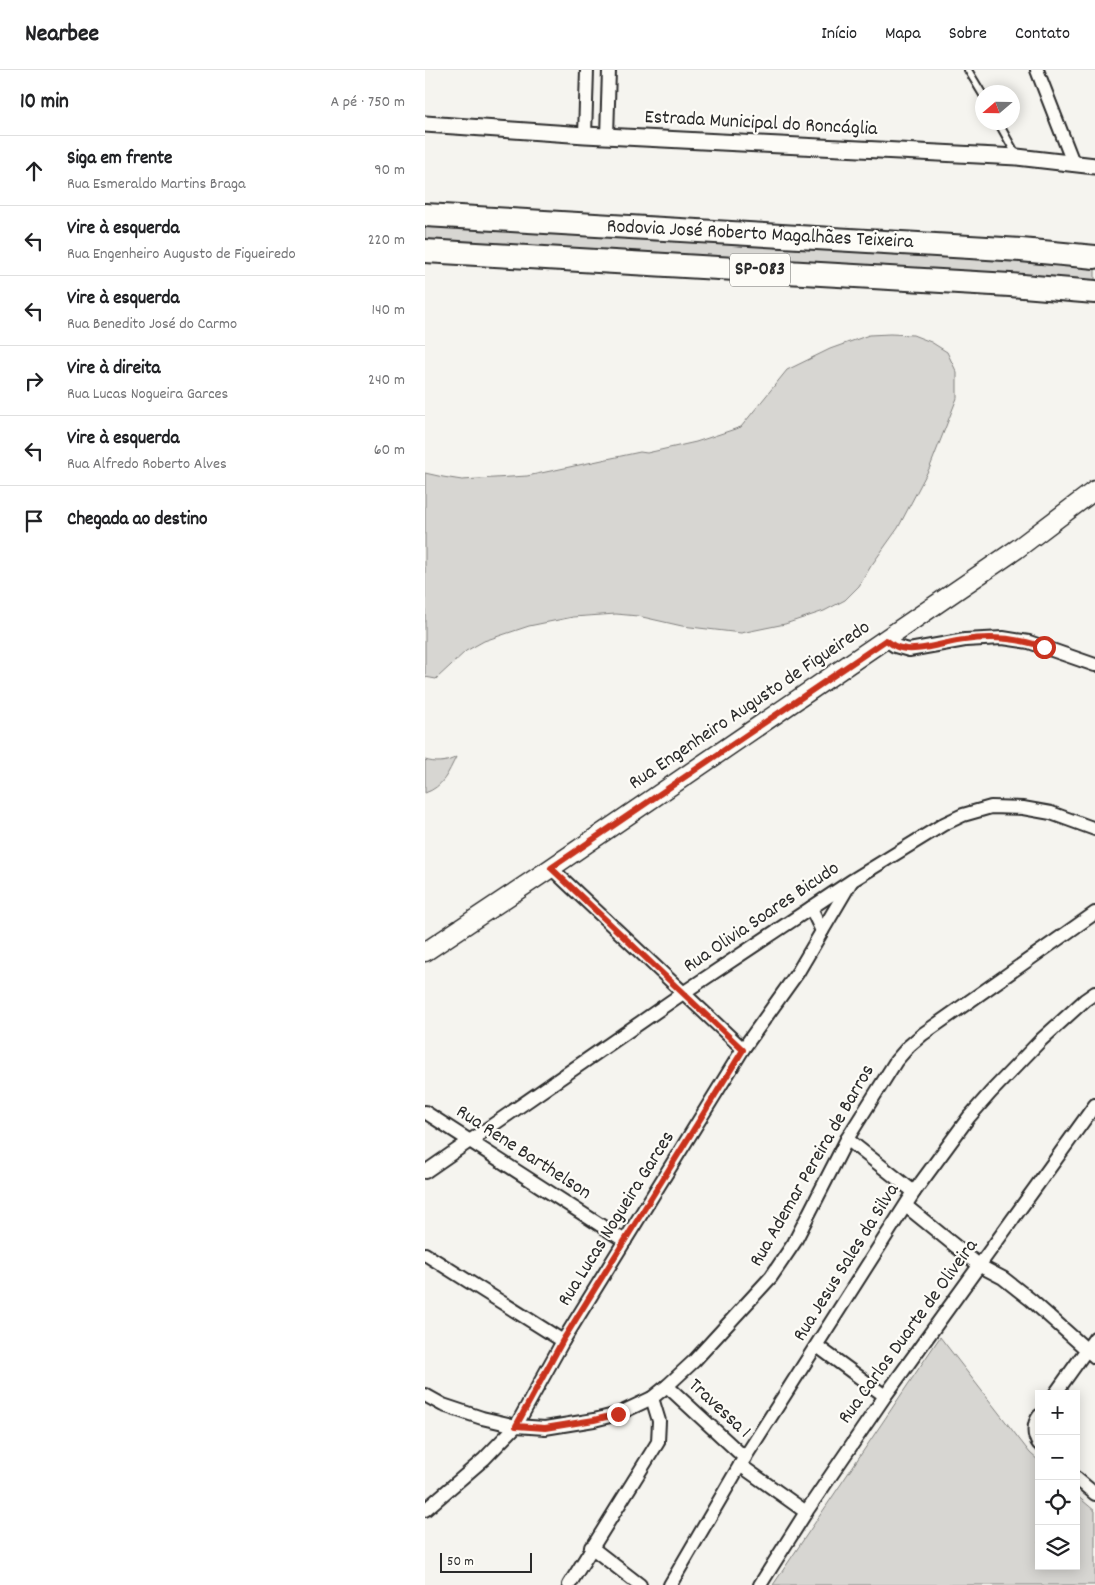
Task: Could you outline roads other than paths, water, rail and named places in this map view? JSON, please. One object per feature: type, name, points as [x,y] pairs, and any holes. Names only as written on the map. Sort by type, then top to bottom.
[{"type":"highway","name":"Rodovia José Roberto Magalhães Teixeira","points":[[425,215],[1095,256]]},
{"type":"highway","name":"Rodovia José Roberto Magalhães Teixeira","points":[[425,251],[1010,285],[1095,292]]},
{"type":"main road","name":"Rua Engenheiro Augusto de Figueiredo","points":[[425,952],[886,640],[1017,549],[1095,490]]},
{"type":"street","points":[[585,135],[587,70]]},
{"type":"street","points":[[607,136],[609,70]]},
{"type":"street","points":[[1037,70],[1074,165]]},
{"type":"street","name":"Estrada Municipal do Roncáglia","points":[[425,124],[585,135],[1017,157],[1095,166]]},
{"type":"street","points":[[886,640],[895,646],[909,650],[965,640],[1003,638],[1029,642],[1095,665]]},
{"type":"street","name":"Rua Olivia Soares Bicudo","points":[[425,1172],[683,993],[853,880],[944,824],[963,815],[991,807],[1023,808],[1051,813],[1095,829]]},
{"type":"street","points":[[551,868],[743,1050]]},
{"type":"street","name":"Rua Lucas Nogueira Garces","points":[[425,1510],[484,1459],[516,1426],[563,1340],[743,1050],[798,972],[853,880]]},
{"type":"street","points":[[811,908],[822,932]]},
{"type":"street","name":"Rua Ademar Pereira de Barros","points":[[425,1395],[443,1405],[482,1418],[516,1426],[545,1428],[618,1414],[652,1398],[712,1342],[771,1277],[794,1242],[847,1139],[896,1061],[909,1046],[923,1034],[1095,913]]},
{"type":"street","name":"Rua Jesus Sales da Silva","points":[[670,1585],[742,1462],[914,1192],[969,1117],[991,1092],[1041,1040],[1095,993]]},
{"type":"street","name":"Rua Carlos Duarte de Oliveira","points":[[761,1585],[806,1512],[885,1396],[1095,1105]]},
{"type":"street","name":"Rua Rene Barthelson","points":[[425,1112],[625,1241]]},
{"type":"street","points":[[847,1139],[914,1192]]},
{"type":"street","points":[[906,1206],[980,1266],[1003,1278],[1031,1300],[1091,1354]]},
{"type":"street","points":[[425,1254],[563,1340]]},
{"type":"street","points":[[1059,1390],[1091,1354],[1095,1338]]},
{"type":"street","points":[[817,1346],[885,1396]]},
{"type":"street","name":"Travessa 1","points":[[667,1386],[742,1462],[806,1512]]},
{"type":"street","points":[[569,1585],[658,1442],[659,1422],[652,1398]]},
{"type":"street","points":[[1035,1425],[1035,1440]]},
{"type":"street","points":[[1078,1480],[1095,1494]]},
{"type":"street","points":[[591,1547],[640,1585]]},
{"type":"lane","points":[[968,70],[977,85]]},
{"type":"lane","points":[[1002,130],[1017,157]]}]
